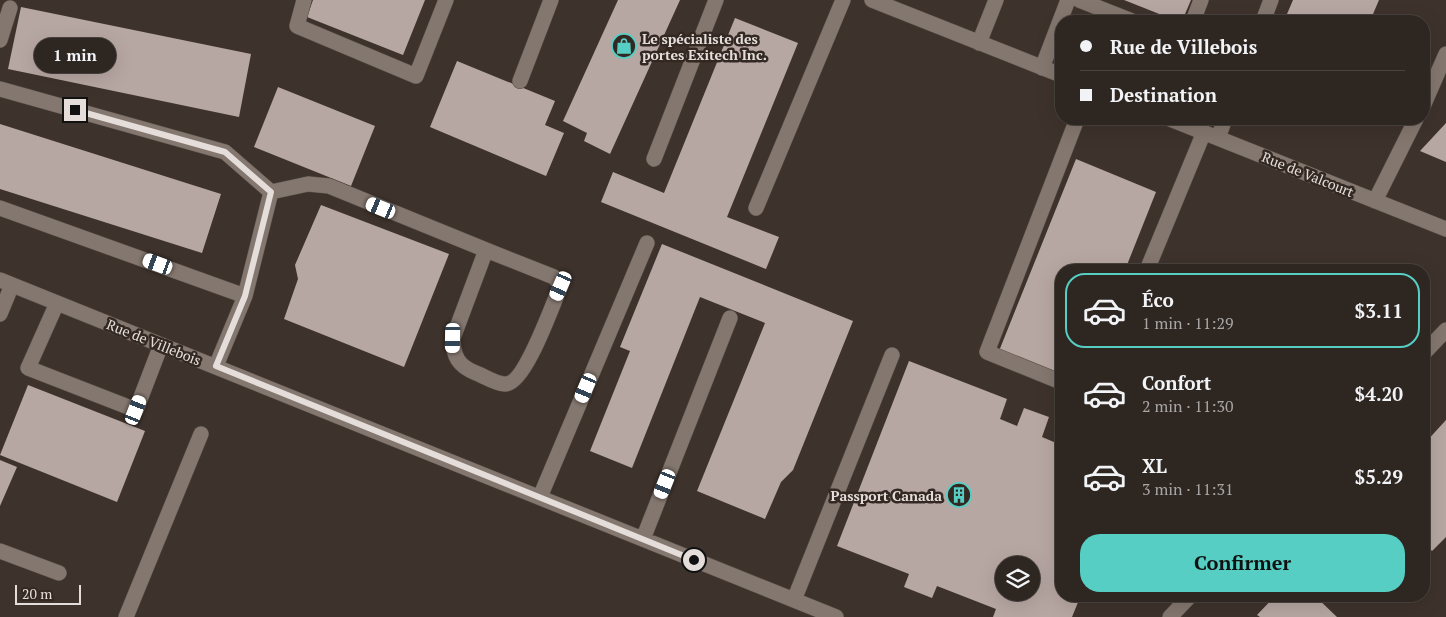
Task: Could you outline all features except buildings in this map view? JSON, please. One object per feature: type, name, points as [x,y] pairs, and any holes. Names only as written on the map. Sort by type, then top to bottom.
[{"type":"street","points":[[304,0],[297,26],[416,76],[446,0]]},
{"type":"street","points":[[520,81],[551,0]]},
{"type":"street","points":[[654,159],[716,0]]},
{"type":"street","points":[[756,208],[843,0]]},
{"type":"street","points":[[979,43],[996,0]]},
{"type":"street","points":[[1062,15],[1068,0]]},
{"type":"street","points":[[1080,0],[1117,15]]},
{"type":"street","points":[[1195,15],[1201,0]]},
{"type":"street","points":[[1265,15],[1271,0]]},
{"type":"street","points":[[876,1],[1055,73]]},
{"type":"street","points":[[0,40],[10,8]]},
{"type":"street","points":[[1042,68],[1055,34]]},
{"type":"street","points":[[1430,98],[1439,88],[1446,54]]},
{"type":"street","points":[[0,89],[225,152],[271,192]]},
{"type":"street","points":[[1055,380],[987,352],[1075,125]]},
{"type":"street","name":"Rue de Valcourt","points":[[1185,125],[1446,229]]},
{"type":"street","points":[[1150,264],[1211,135],[1220,125]]},
{"type":"street","points":[[1375,200],[1413,125]]},
{"type":"street","points":[[271,192],[308,184],[329,186],[554,277],[561,286],[525,368],[512,382],[504,384],[469,370],[456,360],[453,348],[453,338],[486,250]]},
{"type":"street","points":[[216,366],[245,296],[271,192]]},
{"type":"street","points":[[0,208],[245,296]]},
{"type":"street","points":[[540,497],[647,242]]},
{"type":"street","points":[[0,314],[6,283]]},
{"type":"street","name":"Rue de Villebois","points":[[6,283],[836,617]]},
{"type":"street","points":[[57,303],[28,368],[136,410],[161,345]]},
{"type":"street","points":[[643,539],[730,318]]},
{"type":"street","points":[[1430,347],[1446,330]]},
{"type":"street","points":[[794,600],[892,355]]},
{"type":"street","points":[[126,617],[201,434]]},
{"type":"street","points":[[0,551],[59,573]]},
{"type":"street","points":[[1170,617],[1184,602]]},
{"type":"place","name":"Le spécialiste des portes Exitech Inc.","points":[[624,46]]},
{"type":"place","name":"Passport Canada","points":[[959,495]]},
{"type":"route","points":[[75,110],[225,152],[271,192],[245,296],[216,366],[694,560]]}]
